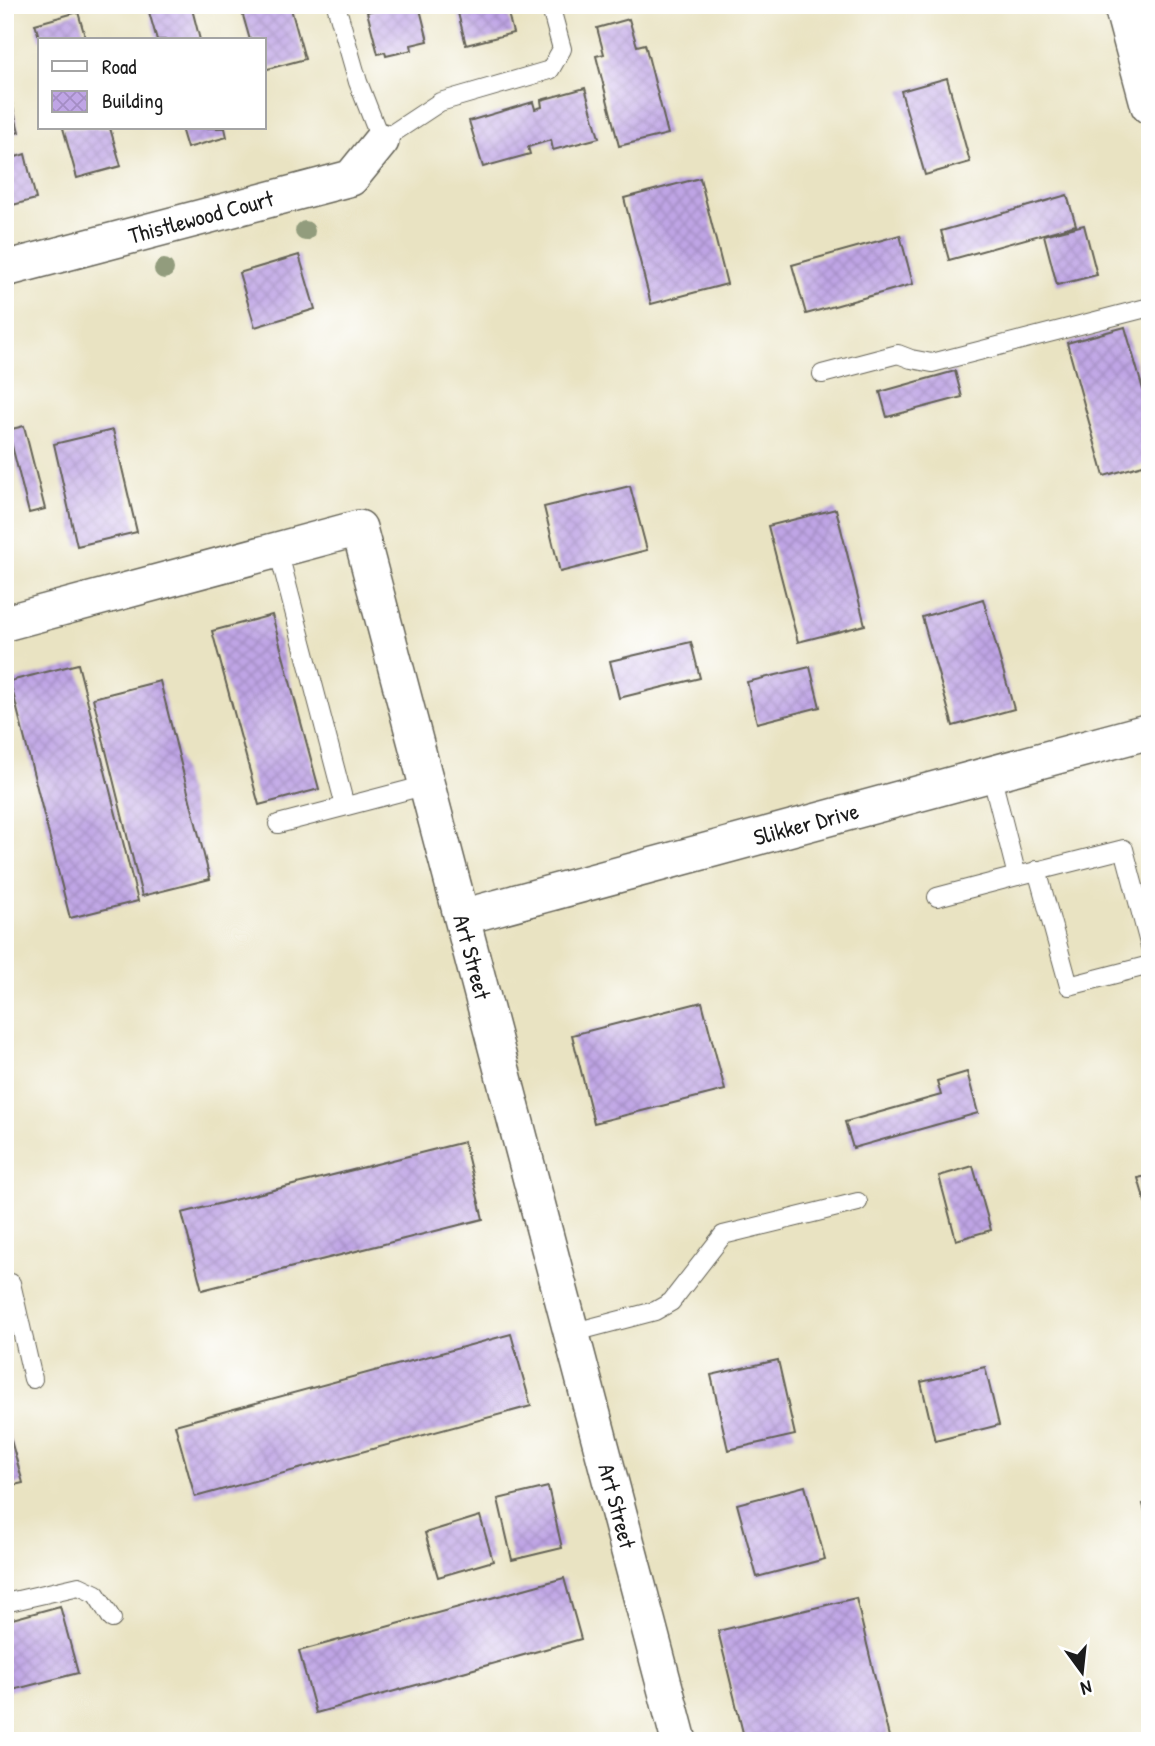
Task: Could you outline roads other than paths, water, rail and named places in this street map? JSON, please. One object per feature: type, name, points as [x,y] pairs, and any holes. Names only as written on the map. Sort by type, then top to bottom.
[{"type":"main road","points":[[1123,5],[1150,105]]},
{"type":"street","name":"Thistlewood Court","points":[[5,269],[351,178],[381,141]]},
{"type":"street","name":"Art Street","points":[[5,623],[359,528],[679,1741]]},
{"type":"street","name":"Slikker Drive","points":[[461,917],[1150,731]]},
{"type":"lane","points":[[337,5],[358,82],[381,141],[440,102],[550,70],[562,48],[550,5]]},
{"type":"lane","points":[[822,374],[898,354],[932,363],[1150,307]]},
{"type":"lane","points":[[278,550],[345,806]]},
{"type":"lane","points":[[991,774],[1017,876]]},
{"type":"lane","points":[[278,824],[427,785]]},
{"type":"lane","points":[[937,897],[1124,849],[1150,947]]},
{"type":"lane","points":[[1037,870],[1069,986],[1150,965]]},
{"type":"lane","points":[[571,1333],[655,1311],[671,1302],[723,1236],[858,1202]]},
{"type":"lane","points":[[5,1285],[11,1283],[33,1379]]},
{"type":"lane","points":[[5,1604],[79,1586],[96,1594],[112,1619]]}]
